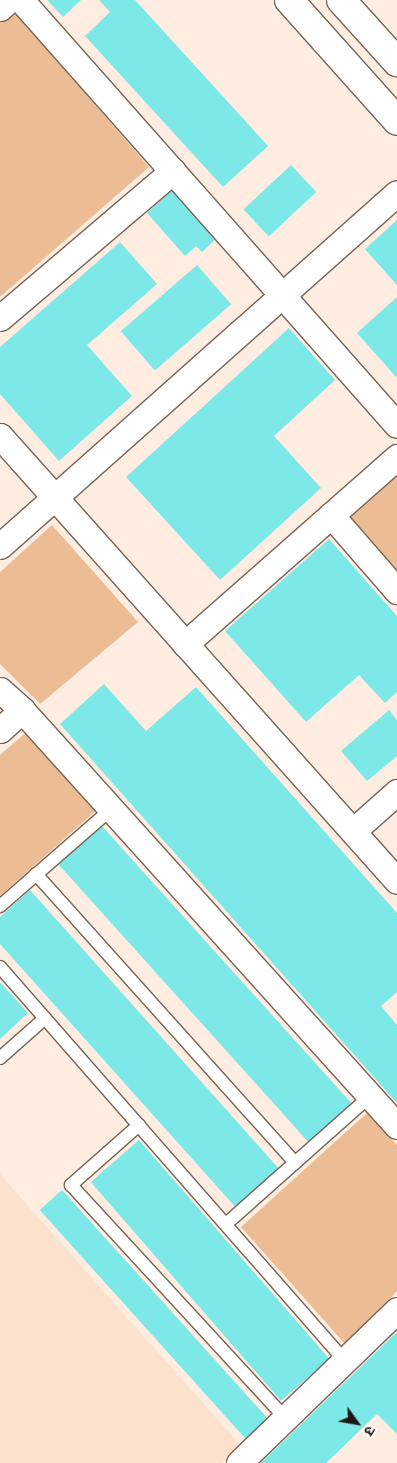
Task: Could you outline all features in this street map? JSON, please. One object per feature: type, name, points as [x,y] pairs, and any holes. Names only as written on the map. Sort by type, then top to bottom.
[{"type":"street","points":[[0,8],[9,0]]},
{"type":"street","points":[[21,0],[397,425]]},
{"type":"street","points":[[289,0],[397,121]]},
{"type":"street","points":[[341,0],[397,62]]},
{"type":"street","points":[[0,318],[173,171]]},
{"type":"street","points":[[0,546],[397,193]]},
{"type":"street","points":[[0,436],[397,881]]},
{"type":"street","points":[[185,644],[397,457]]},
{"type":"street","points":[[331,515],[397,591]]},
{"type":"street","points":[[0,690],[22,710],[397,1126]]},
{"type":"street","points":[[0,730],[22,710]]},
{"type":"street","points":[[353,831],[397,792]]},
{"type":"street","points":[[239,1463],[397,1310]]},
{"type":"lane","points":[[0,906],[111,809]]},
{"type":"lane","points":[[36,874],[295,1163]]},
{"type":"lane","points":[[0,967],[345,1361]]},
{"type":"lane","points":[[0,1058],[45,1018]]},
{"type":"lane","points":[[226,1224],[370,1096]]},
{"type":"lane","points":[[139,1126],[71,1185],[285,1418]]},
{"type":"shaded area","points":[[12,9],[149,167],[0,297],[0,20]]},
{"type":"shaded area","points":[[397,476],[397,570],[350,518]]},
{"type":"shaded area","points":[[52,525],[138,622],[40,704],[0,664],[0,572]]},
{"type":"shaded area","points":[[30,729],[99,808],[0,896],[0,755]]},
{"type":"shaded area","points":[[367,1113],[397,1145],[397,1291],[345,1344],[241,1227]]},
{"type":"shaded area","points":[[0,1174],[240,1445],[222,1463],[0,1463]]},
{"type":"building","points":[[47,0],[81,0],[63,17]]},
{"type":"building","points":[[99,0],[135,0],[268,146],[223,187],[85,36],[110,12]]},
{"type":"building","points":[[291,165],[316,192],[269,236],[243,209]]},
{"type":"building","points":[[174,189],[217,238],[202,252],[196,246],[185,256],[147,213]]},
{"type":"building","points":[[397,220],[397,285],[365,249]]},
{"type":"building","points":[[120,242],[157,284],[87,345],[132,396],[59,461],[0,394],[0,347]]},
{"type":"building","points":[[197,265],[231,304],[155,371],[121,331]]},
{"type":"building","points":[[397,297],[397,378],[357,333]]},
{"type":"building","points":[[289,328],[335,380],[274,436],[321,488],[220,580],[126,477]]},
{"type":"building","points":[[329,539],[397,616],[397,692],[385,703],[359,675],[306,722],[225,631]]},
{"type":"building","points":[[104,684],[146,731],[196,687],[397,913],[397,992],[381,1006],[397,1025],[397,1103],[60,724]]},
{"type":"building","points":[[389,710],[397,720],[397,756],[367,781],[341,751]]},
{"type":"building","points":[[101,825],[353,1105],[310,1144],[58,864]]},
{"type":"building","points":[[30,890],[281,1171],[238,1210],[0,944],[0,917]]},
{"type":"building","points":[[0,982],[28,1013],[0,1039]]},
{"type":"building","points":[[139,1140],[329,1359],[281,1401],[91,1182]]},
{"type":"building","points":[[62,1190],[270,1421],[248,1441],[40,1210]]},
{"type":"building","points":[[397,1332],[397,1434],[377,1414],[326,1463],[261,1463]]}]
